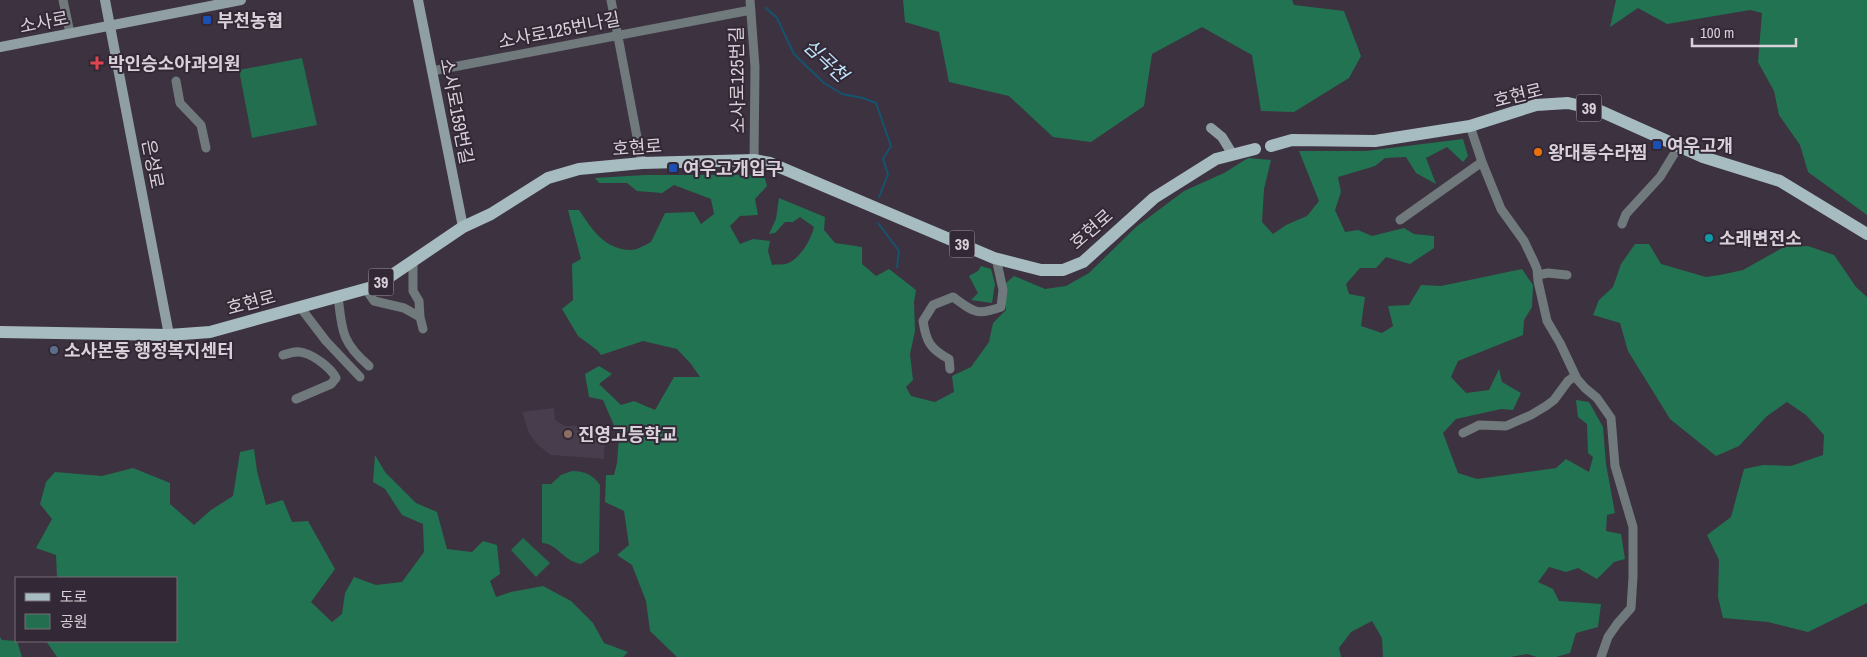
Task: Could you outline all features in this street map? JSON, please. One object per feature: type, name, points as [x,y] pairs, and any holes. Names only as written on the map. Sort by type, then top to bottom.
[{"type":"main road","name":"호현로","points":[[1270,146],[1292,140],[1375,141],[1470,126],[1536,104],[1568,103],[1598,110],[1703,157],[1780,180],[1867,234]]},
{"type":"main road","name":"호현로","points":[[0,332],[169,334],[210,332],[376,286],[463,228],[491,214],[548,178],[579,169],[642,163],[754,160],[770,163],[996,258],[1041,270],[1062,270],[1083,262],[1154,198],[1216,159],[1255,150]]},
{"type":"street","points":[[63,0],[70,33]]},
{"type":"street","name":"은성로","points":[[105,0],[169,334]]},
{"type":"street","name":"소사로","points":[[0,47],[240,0]]},
{"type":"street","name":"소사로159번길","points":[[418,0],[463,228]]},
{"type":"street","points":[[611,0],[642,163]]},
{"type":"street","name":"소사로125번길","points":[[750,0],[754,67],[754,160]]},
{"type":"street","name":"소사로125번나길","points":[[432,71],[752,10]]},
{"type":"street","points":[[176,81],[180,103],[201,125],[206,148]]},
{"type":"street","points":[[1470,126],[1501,209],[1524,241],[1534,262],[1546,317],[1575,376],[1597,398],[1611,418],[1615,466],[1633,533],[1632,605],[1608,637],[1600,657]]},
{"type":"street","points":[[1210,128],[1222,137],[1234,155]]},
{"type":"street","points":[[1622,224],[1626,214],[1660,177],[1679,146]]},
{"type":"street","points":[[1400,220],[1482,162]]},
{"type":"street","points":[[950,369],[949,359],[941,355],[926,339],[923,321],[933,305],[954,297],[978,312],[984,313],[1001,306],[1003,290],[996,258]]},
{"type":"street","points":[[412,261],[413,291],[420,305],[423,329]]},
{"type":"street","points":[[1538,275],[1548,273],[1566,275]]},
{"type":"street","points":[[365,288],[374,301],[404,308],[420,317]]},
{"type":"street","points":[[338,296],[344,338],[356,355],[369,366]]},
{"type":"street","points":[[300,306],[326,341],[360,377]]},
{"type":"street","points":[[283,355],[304,352],[326,366],[336,378],[331,384],[296,399]]},
{"type":"street","points":[[1463,433],[1479,425],[1506,426],[1531,414],[1554,400],[1575,376]]},
{"type":"shaded area","name":"진영고등학교","points":[[554,408],[555,420],[565,426],[600,425],[608,435],[604,459],[551,455],[538,445],[529,433],[522,412]]},
{"type":"green space","points":[[903,0],[1292,0],[1294,5],[1344,11],[1361,56],[1349,78],[1294,112],[1261,111],[1252,55],[1202,27],[1152,54],[1144,106],[1091,142],[1053,137],[1009,96],[949,82],[939,32],[905,22]]},
{"type":"green space","points":[[1616,0],[1867,0],[1867,215],[1808,172],[1800,145],[1779,115],[1774,91],[1758,62],[1762,13],[1750,10],[1667,24],[1638,8],[1610,27]]},
{"type":"green space","points":[[302,58],[317,125],[252,138],[239,70]]},
{"type":"green space","points":[[1463,139],[1468,156],[1463,162],[1447,147],[1426,158],[1436,184],[1416,173],[1406,157],[1385,158],[1375,166],[1338,177],[1341,192],[1335,210],[1345,232],[1358,230],[1372,236],[1404,228],[1414,234],[1434,236],[1434,248],[1410,264],[1386,257],[1376,268],[1360,268],[1346,284],[1349,294],[1365,297],[1361,326],[1382,333],[1393,326],[1388,306],[1409,305],[1421,285],[1441,286],[1522,269],[1533,285],[1532,307],[1524,320],[1523,335],[1458,361],[1451,377],[1466,393],[1489,390],[1499,369],[1502,382],[1521,393],[1513,410],[1501,409],[1456,419],[1443,433],[1458,473],[1477,479],[1556,468],[1566,459],[1589,472],[1593,457],[1588,453],[1587,424],[1578,417],[1576,400],[1589,402],[1603,427],[1606,464],[1615,513],[1607,515],[1606,531],[1621,534],[1625,559],[1614,562],[1597,579],[1578,568],[1566,572],[1549,567],[1538,582],[1553,589],[1559,601],[1601,604],[1598,627],[1576,633],[1570,653],[1556,657],[1537,657],[1527,654],[1510,657],[1383,657],[1382,638],[1372,621],[1351,632],[1339,648],[1341,657],[677,657],[650,631],[646,601],[632,565],[617,555],[629,545],[624,511],[605,502],[606,475],[614,475],[619,437],[603,400],[589,397],[585,374],[599,366],[612,374],[599,384],[621,405],[634,401],[655,410],[674,377],[700,377],[677,349],[643,341],[601,355],[578,336],[562,309],[573,300],[572,264],[581,259],[568,210],[579,210],[605,241],[612,246],[629,250],[637,249],[651,242],[665,213],[694,212],[701,224],[714,214],[711,199],[674,185],[662,193],[637,191],[627,183],[599,183],[595,178],[645,175],[764,175],[767,186],[755,199],[758,215],[740,216],[730,226],[740,244],[753,239],[770,241],[768,251],[772,265],[790,262],[800,254],[807,244],[814,227],[800,217],[793,222],[785,222],[775,233],[769,234],[776,219],[779,198],[825,217],[824,230],[835,243],[862,247],[862,264],[876,276],[889,269],[916,290],[914,302],[915,331],[910,354],[913,380],[906,387],[911,396],[935,402],[954,392],[952,376],[971,367],[989,342],[993,323],[1006,310],[1006,283],[1014,276],[1045,289],[1066,286],[1089,273],[1136,227],[1184,191],[1224,173],[1248,158],[1271,160],[1264,189],[1262,222],[1273,234],[1286,225],[1307,216],[1319,201],[1299,151],[1366,151]]},
{"type":"green space","points":[[1635,244],[1649,244],[1661,264],[1706,277],[1743,270],[1784,247],[1808,246],[1834,255],[1856,287],[1867,297],[1867,603],[1808,632],[1768,622],[1723,618],[1718,597],[1719,560],[1707,535],[1731,517],[1744,469],[1763,465],[1791,466],[1823,455],[1824,435],[1806,415],[1787,402],[1767,416],[1739,446],[1716,456],[1670,419],[1628,351],[1620,323],[1593,315],[1599,300],[1613,287],[1621,264]]},
{"type":"green space","points":[[981,266],[991,269],[995,284],[992,303],[971,300],[978,293],[969,276],[978,271]]},
{"type":"green space","points":[[254,449],[257,471],[266,505],[283,500],[292,522],[308,521],[335,569],[311,602],[332,622],[342,614],[345,593],[354,577],[376,585],[402,582],[424,552],[423,524],[402,515],[385,489],[373,482],[375,455],[385,472],[416,503],[437,512],[447,549],[472,552],[483,541],[497,545],[500,574],[490,581],[496,597],[543,586],[571,601],[593,623],[604,643],[628,652],[623,657],[57,657],[47,642],[178,642],[178,577],[57,577],[56,555],[36,548],[52,519],[40,504],[46,482],[55,472],[102,476],[133,468],[170,483],[170,504],[194,525],[211,510],[233,496],[240,452]]},
{"type":"green space","points":[[572,471],[588,474],[600,485],[599,552],[581,564],[570,560],[552,546],[542,543],[542,484],[551,484],[561,475]]},
{"type":"green space","points":[[523,538],[550,563],[536,577],[511,550]]},
{"type":"green space","points":[[0,637],[2,640],[17,642],[22,657],[0,657]]},
{"type":"waterway","name":"심곡천","points":[[766,8],[777,18],[794,54],[824,83],[842,94],[863,98],[876,103],[891,146],[883,159],[888,174],[879,197]]},
{"type":"waterway","name":"심곡천","points":[[878,223],[899,251],[897,267]]},
{"type":"place","name":"부천농협","points":[[207,20]]},
{"type":"place","name":"박인승소아과의원","points":[[97,63]]},
{"type":"place","name":"여우고개","points":[[1657,145]]},
{"type":"place","name":"왕대통수라찜","points":[[1538,152]]},
{"type":"place","name":"여우고개입구","points":[[673,168]]},
{"type":"place","name":"소래변전소","points":[[1709,238]]},
{"type":"place","name":"소사본동 행정복지센터","points":[[54,350]]},
{"type":"place","name":"진영고등학교","points":[[568,434]]}]
